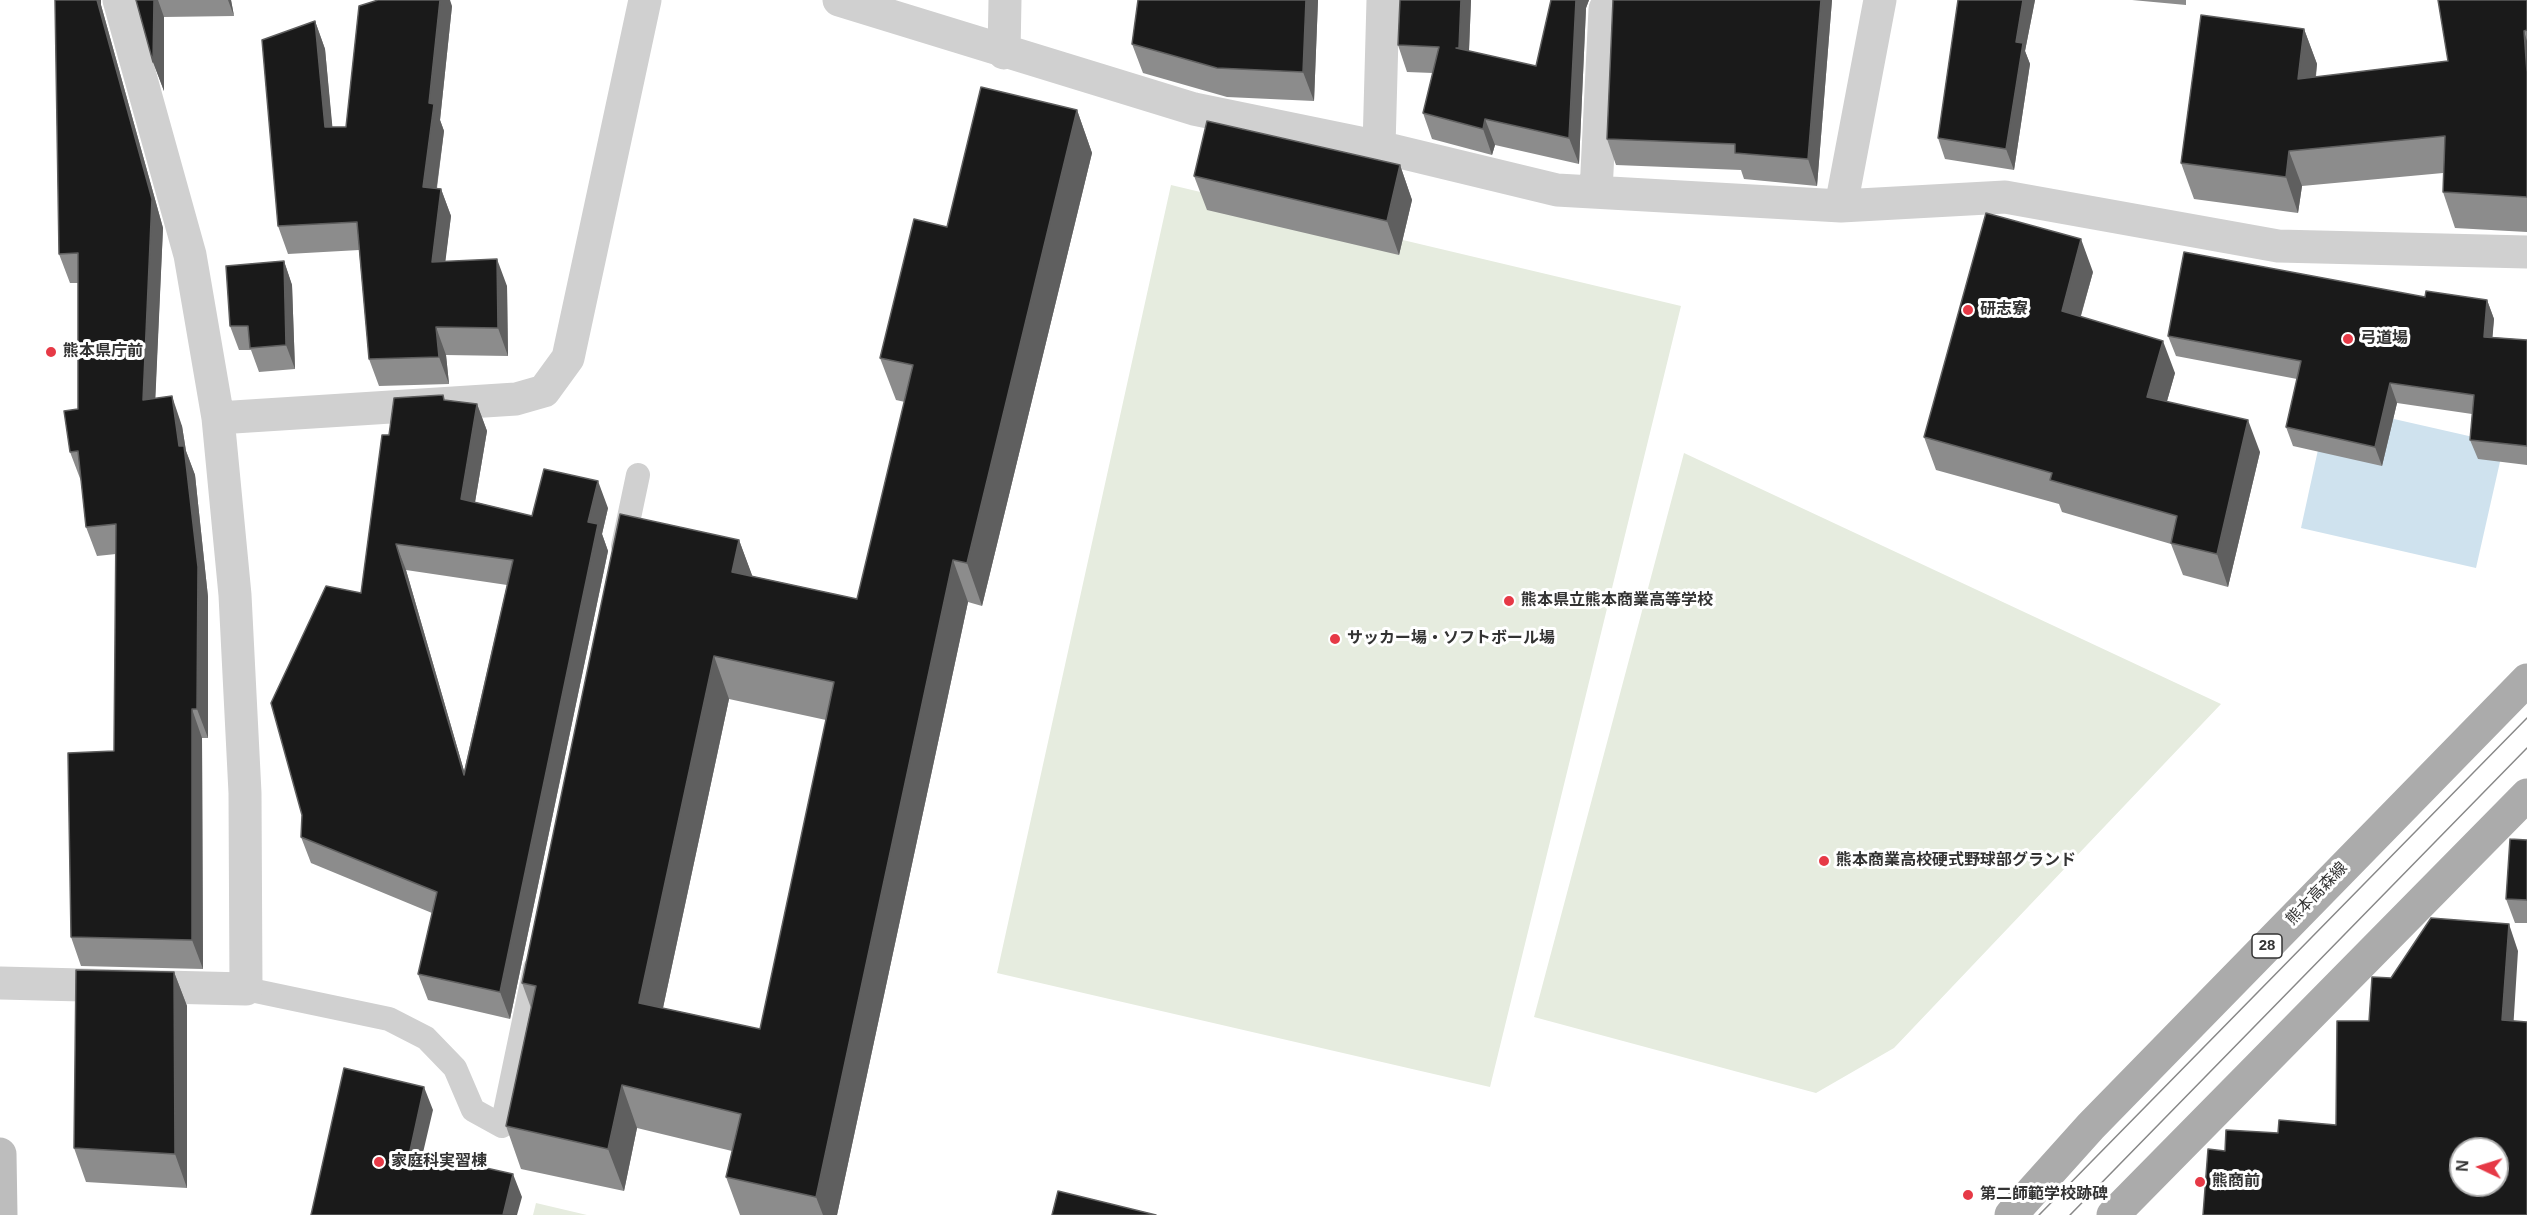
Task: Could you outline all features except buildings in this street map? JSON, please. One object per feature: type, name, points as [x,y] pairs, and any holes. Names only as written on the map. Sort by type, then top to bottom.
[{"type":"main road","name":"熊本高森線","points":[[2011,1215],[2091,1126],[2527,680]]},
{"type":"main road","points":[[2113,1215],[2527,795]]},
{"type":"street","points":[[0,983],[246,989],[245,793],[235,595],[218,418],[190,255],[119,0]]},
{"type":"street","points":[[218,418],[516,399],[544,391],[568,358],[645,0]]},
{"type":"street","points":[[839,0],[1004,53],[1194,109],[1379,147],[1557,190],[1841,206],[2005,197],[2278,246],[2527,252]]},
{"type":"street","points":[[1004,53],[1005,0]]},
{"type":"street","points":[[1379,147],[1383,0]]},
{"type":"street","points":[[1841,206],[1880,0]]},
{"type":"street","points":[[1596,192],[1605,9]]},
{"type":"street","points":[[0,1154],[1,1215]]},
{"type":"lane","points":[[618,568],[638,475]]},
{"type":"lane","points":[[246,989],[389,1019],[426,1038],[455,1068],[473,1110],[502,1126],[541,940]]},
{"type":"shaded area","name":"サッカー場・ソフトボール場","points":[[1171,185],[1681,306],[1490,1087],[997,973]]},
{"type":"shaded area","name":"熊本商業高校硬式野球部グランド","points":[[1684,453],[2221,704],[1894,1048],[1816,1093],[1534,1017]]},
{"type":"shaded area","points":[[536,1203],[587,1215],[533,1215]]},
{"type":"water","points":[[2328,404],[2504,444],[2476,568],[2301,528]]},
{"type":"tram line","points":[[2039,1215],[2527,718]]},
{"type":"tram line","points":[[2070,1215],[2527,748]]},
{"type":"place","name":"研志寮","points":[[1968,310]]},
{"type":"place","name":"弓道場","points":[[2348,339]]},
{"type":"place","name":"熊本県庁前","points":[[51,352]]},
{"type":"place","name":"熊本県立熊本商業高等学校","points":[[1509,601]]},
{"type":"place","name":"サッカー場・ソフトボール場","points":[[1335,639]]},
{"type":"place","name":"熊本商業高校硬式野球部グランド","points":[[1824,861]]},
{"type":"place","name":"家庭科実習棟","points":[[379,1162]]},
{"type":"place","name":"熊商前","points":[[2200,1182]]},
{"type":"place","name":"第二師範学校跡碑","points":[[1968,1195]]}]
